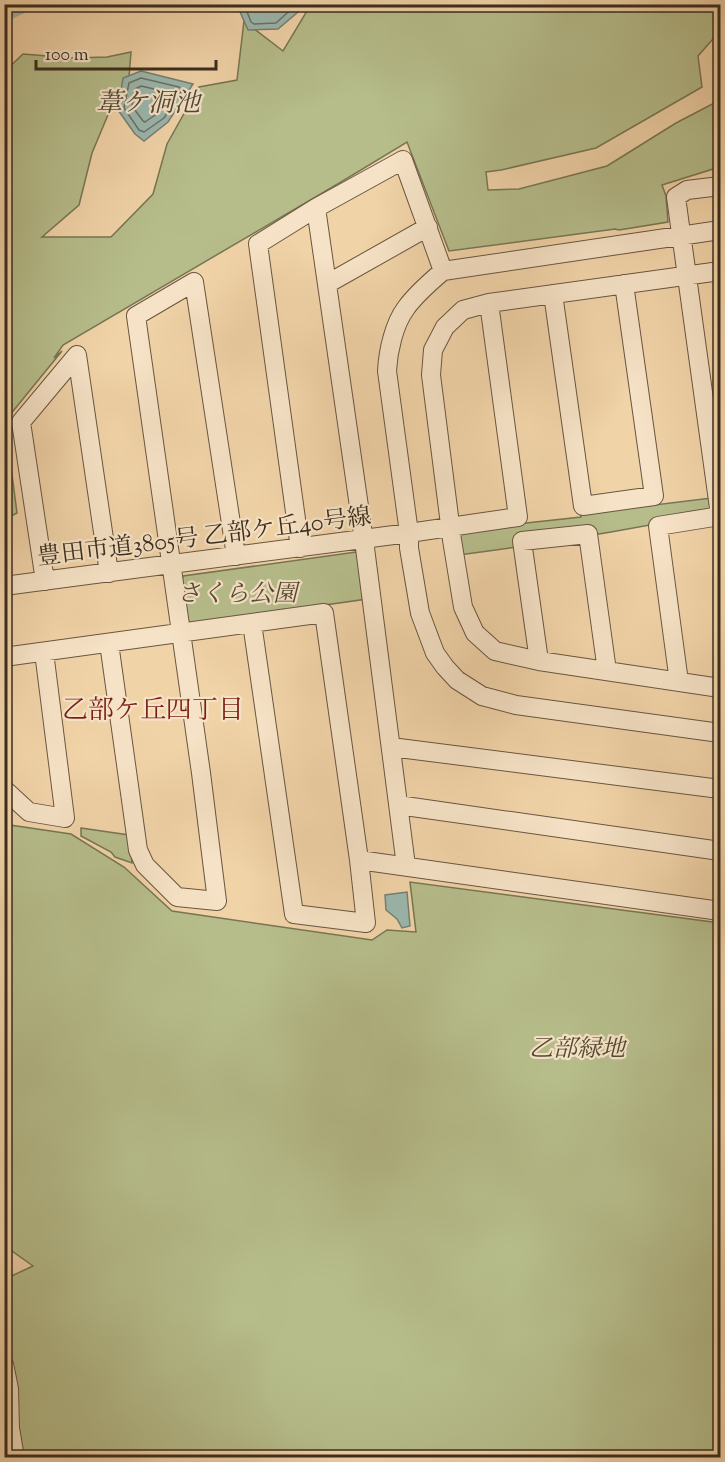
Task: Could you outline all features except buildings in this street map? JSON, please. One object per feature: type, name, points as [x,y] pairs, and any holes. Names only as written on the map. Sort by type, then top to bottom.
[{"type":"street","points":[[300,548],[258,244],[316,208],[403,160],[443,271]]},
{"type":"street","points":[[679,682],[658,526],[720,516],[676,197],[687,190],[720,186]]},
{"type":"street","points":[[316,208],[364,539],[406,866]]},
{"type":"street","points":[[327,284],[428,227]]},
{"type":"street","points":[[720,231],[443,271],[404,309],[392,338],[387,371],[420,613],[435,652],[445,667],[457,680],[482,696],[516,705],[720,733]]},
{"type":"street","points":[[720,271],[489,303],[463,310],[445,327],[434,350],[431,375],[463,607],[475,633],[495,651],[539,661],[720,688]]},
{"type":"street","points":[[109,643],[138,850],[145,866],[177,897],[217,901],[136,316],[194,282],[236,556]]},
{"type":"street","points":[[553,294],[583,506],[654,496],[624,284]]},
{"type":"street","name":"豊田市道3805号 乙部ケ丘40号線","points":[[4,586],[364,539],[409,541],[451,527],[518,517],[489,303]]},
{"type":"street","points":[[45,581],[21,422],[77,355],[109,573]]},
{"type":"street","points":[[539,661],[522,541],[588,534],[607,671]]},
{"type":"street","points":[[4,657],[324,613],[366,923],[294,914],[252,623]]},
{"type":"street","points":[[4,789],[29,812],[65,818],[44,652]]},
{"type":"street","points":[[391,747],[720,789]]},
{"type":"street","points":[[398,805],[720,850]]},
{"type":"street","points":[[359,860],[720,911]]},
{"type":"street","points":[[4,1364],[9,1389],[10,1428],[15,1458]]},
{"type":"green space","points":[[307,5],[720,5],[720,31],[698,56],[702,87],[596,148],[486,172],[488,190],[519,189],[607,166],[676,123],[720,100],[720,162],[713,169],[662,185],[666,196],[668,222],[449,251],[407,142],[63,345],[54,358],[62,351],[5,421],[17,513],[5,519],[4,72],[23,54],[73,58],[107,57],[131,52],[129,77],[115,98],[92,153],[79,205],[42,237],[111,237],[153,194],[167,144],[199,87],[237,80],[244,21],[283,51],[307,11]]},
{"type":"green space","points":[[711,498],[712,513],[586,536],[458,555],[458,533],[581,517],[581,514]]},
{"type":"green space","name":"さくら公園","points":[[356,552],[360,554],[367,599],[191,624],[187,622],[183,576]]},
{"type":"green space","name":"乙部緑地","points":[[4,820],[10,825],[71,834],[124,867],[172,911],[372,940],[387,930],[416,932],[410,882],[720,923],[720,1457],[5,1457],[5,1279],[33,1266],[5,1246]]},
{"type":"green space","points":[[81,828],[129,835],[132,863],[115,857],[111,852],[81,836]]},
{"type":"water","points":[[237,5],[304,5],[278,29],[248,30]]},
{"type":"water","name":"葦ケ洞池","points":[[141,71],[193,84],[168,122],[144,141],[135,134],[118,110],[123,78]]},
{"type":"water","points":[[407,892],[410,926],[402,928],[397,919],[386,910],[385,895]]},
{"type":"waterway","points":[[4,11],[19,4]]},
{"type":"district","name":"乙部ケ丘四丁目","points":[[153,709]]}]
